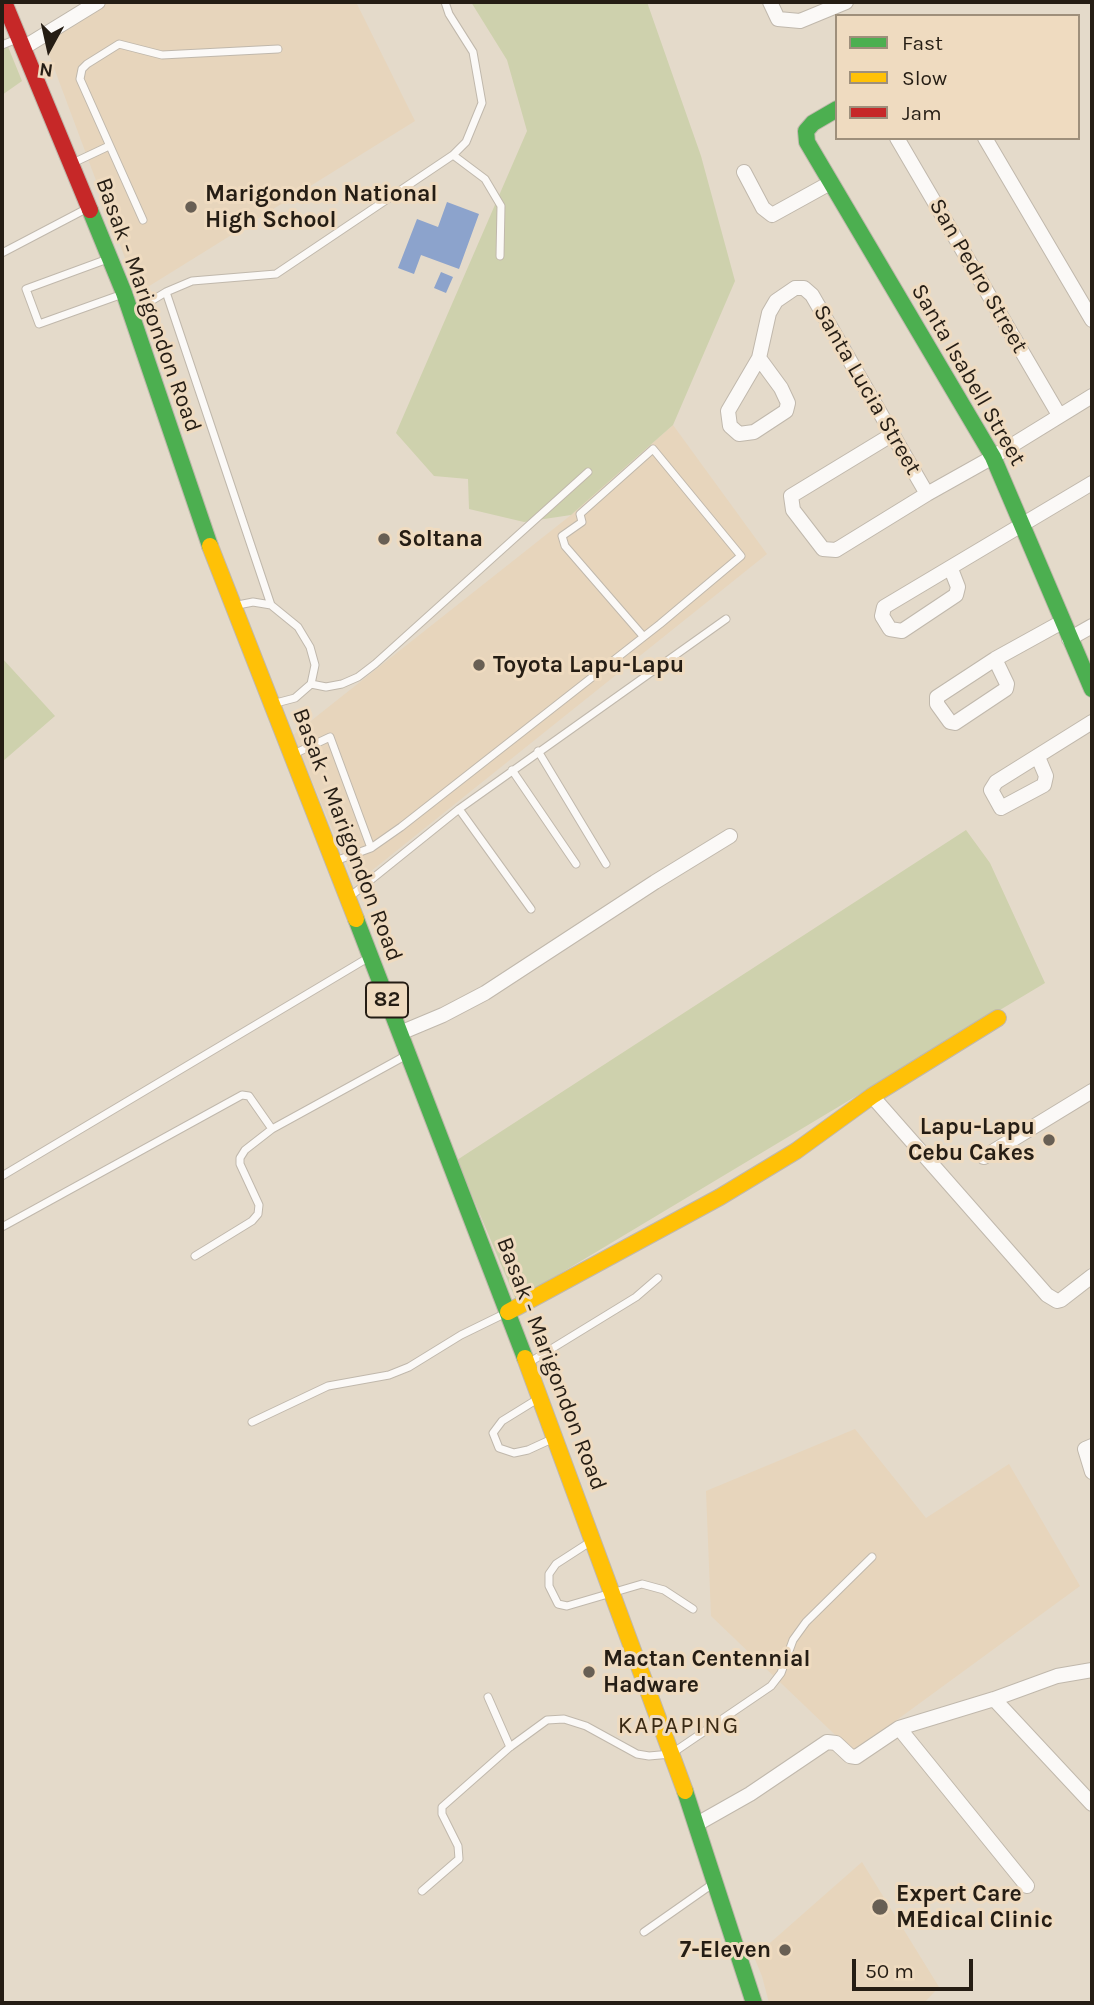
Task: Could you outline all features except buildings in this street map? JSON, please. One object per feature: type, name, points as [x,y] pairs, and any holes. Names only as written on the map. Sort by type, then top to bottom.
[{"type":"main road","name":"Basak - Marigondon Road","points":[[3,2],[124,293],[206,536],[555,1437],[697,1824],[754,2003]]},
{"type":"main road","name":"Santa Isabell Street","points":[[835,110],[813,122],[806,131],[807,142],[993,457],[1092,689]]},
{"type":"main road","points":[[508,1312],[720,1197],[796,1151],[872,1096],[998,1017]]},
{"type":"street","points":[[21,43],[98,2]]},
{"type":"street","points":[[770,2],[778,19],[800,21],[846,2]]},
{"type":"street","name":"San Pedro Street","points":[[898,140],[1059,415]]},
{"type":"street","points":[[986,140],[1092,320]]},
{"type":"street","points":[[744,172],[763,208],[772,215],[830,183]]},
{"type":"street","name":"Santa Lucia Street","points":[[759,358],[768,313],[776,301],[795,288],[804,288],[812,295],[927,494]]},
{"type":"street","points":[[759,358],[789,403],[786,411],[754,432],[739,434],[730,426],[728,411],[759,358]]},
{"type":"street","points":[[893,433],[791,496],[793,510],[823,549],[836,550],[1092,396]]},
{"type":"street","points":[[951,569],[958,587],[956,595],[902,631],[890,629],[882,616],[884,607],[1021,525],[1090,490]]},
{"type":"street","points":[[995,659],[1007,684],[1006,689],[955,723],[950,722],[937,704],[937,697],[995,659],[1062,622]]},
{"type":"street","points":[[1069,639],[1092,626]]},
{"type":"street","points":[[1038,757],[1092,722]]},
{"type":"street","points":[[400,1033],[485,993],[730,836]]},
{"type":"street","points":[[984,1157],[1092,1091]]},
{"type":"street","points":[[872,1096],[1047,1296],[1061,1300],[1092,1276]]},
{"type":"street","points":[[1092,1446],[1084,1448],[1092,1472]]},
{"type":"street","points":[[697,1824],[750,1794],[827,1742],[836,1743],[850,1756],[856,1757],[899,1728],[994,1699],[1057,1676],[1092,1670]]},
{"type":"street","points":[[994,1699],[1092,1804]]},
{"type":"street","points":[[899,1728],[1027,1886]]},
{"type":"lane","points":[[131,314],[166,292],[192,281],[276,275],[453,155],[466,142],[482,103],[473,51],[449,14],[445,2]]},
{"type":"lane","points":[[2,45],[21,43]]},
{"type":"lane","points":[[143,220],[80,79],[82,69],[119,44],[162,55],[278,49]]},
{"type":"lane","points":[[71,164],[109,146]]},
{"type":"lane","points":[[453,155],[485,179],[501,206],[500,256]]},
{"type":"lane","points":[[2,253],[88,208]]},
{"type":"lane","points":[[110,258],[26,289],[39,324],[124,293]]},
{"type":"lane","points":[[166,292],[271,605]]},
{"type":"lane","points":[[334,861],[371,848],[401,827],[643,636],[741,556],[653,449],[580,514],[582,522],[562,536],[565,546],[643,636]]},
{"type":"lane","points":[[311,684],[326,687],[342,684],[358,677],[375,664],[587,472]]},
{"type":"lane","points":[[233,606],[253,602],[271,605],[298,627],[310,647],[314,665],[311,684],[295,698],[272,705]]},
{"type":"lane","points":[[347,899],[459,809],[726,619]]},
{"type":"lane","points":[[292,756],[330,737],[371,848]]},
{"type":"lane","points":[[538,751],[606,864]]},
{"type":"lane","points":[[512,770],[576,864]]},
{"type":"lane","points":[[459,809],[531,909]]},
{"type":"lane","points":[[2,1176],[370,957]]},
{"type":"lane","points":[[195,1256],[244,1226],[258,1214],[259,1205],[240,1164],[245,1150],[272,1129],[408,1055]]},
{"type":"lane","points":[[2,1227],[243,1095],[249,1096],[272,1129]]},
{"type":"lane","points":[[526,1364],[636,1297],[658,1278]]},
{"type":"lane","points":[[252,1422],[328,1386],[389,1376],[508,1312]]},
{"type":"lane","points":[[539,1398],[502,1421],[493,1433],[499,1448],[514,1453],[528,1450],[555,1437]]},
{"type":"lane","points":[[593,1540],[556,1564],[549,1574],[554,1599],[558,1604],[567,1606],[642,1584],[664,1590],[692,1609]]},
{"type":"lane","points":[[422,1891],[460,1859],[458,1846],[442,1814],[442,1807],[510,1746],[547,1720],[564,1718],[586,1726],[637,1754],[671,1754],[771,1686],[781,1673],[793,1640],[806,1622],[872,1557]]},
{"type":"lane","points":[[488,1697],[510,1746]]},
{"type":"lane","points":[[644,1932],[715,1883]]},
{"type":"shaded area","name":"Marigondon National High School","points":[[109,2],[356,2],[415,121],[138,293],[44,41]]},
{"type":"shaded area","points":[[673,425],[767,554],[355,884],[293,735],[571,515]]},
{"type":"shaded area","points":[[855,1429],[926,1518],[1009,1464],[1080,1586],[853,1752],[711,1616],[706,1491]]},
{"type":"shaded area","points":[[862,1862],[939,1987],[924,2003],[769,2003],[754,1957]]},
{"type":"green space","points":[[471,2],[647,2],[701,156],[735,281],[673,425],[571,515],[524,522],[469,509],[468,479],[434,476],[396,433],[527,131],[507,60]]},
{"type":"green space","points":[[2,32],[22,81],[2,95]]},
{"type":"green space","points":[[2,658],[55,716],[2,762]]},
{"type":"green space","points":[[966,830],[990,863],[1045,983],[516,1300],[457,1160]]},
{"type":"water","points":[[447,202],[479,214],[459,269],[421,255],[414,274],[398,268],[417,219],[438,227]]},
{"type":"water","points":[[441,272],[453,277],[446,293],[434,288]]},
{"type":"traffic: fast","points":[[835,110],[813,123],[806,131],[807,142],[993,457],[1092,689]]},
{"type":"traffic: fast","points":[[90,210],[124,293],[210,546]]},
{"type":"traffic: fast","points":[[356,919],[525,1358]]},
{"type":"traffic: fast","points":[[685,1791],[754,2003]]},
{"type":"traffic: slow","points":[[210,546],[356,919]]},
{"type":"traffic: slow","points":[[508,1312],[720,1197],[796,1151],[872,1096],[998,1018]]},
{"type":"traffic: slow","points":[[525,1358],[685,1791]]},
{"type":"traffic: jam","points":[[4,2],[90,210]]},
{"type":"place","name":"Marigondon National High School","points":[[191,207]]},
{"type":"place","name":"Soltana","points":[[384,539]]},
{"type":"place","name":"Toyota Lapu-Lapu","points":[[479,665]]},
{"type":"place","name":"Lapu-Lapu Cebu Cakes","points":[[1049,1140]]},
{"type":"place","name":"Mactan Centennial Hadware","points":[[589,1672]]},
{"type":"place","name":"Expert Care MEdical Clinic","points":[[880,1907]]},
{"type":"place","name":"7-Eleven","points":[[785,1950]]},
{"type":"district","name":"KAPAPING","points":[[679,1726]]}]
